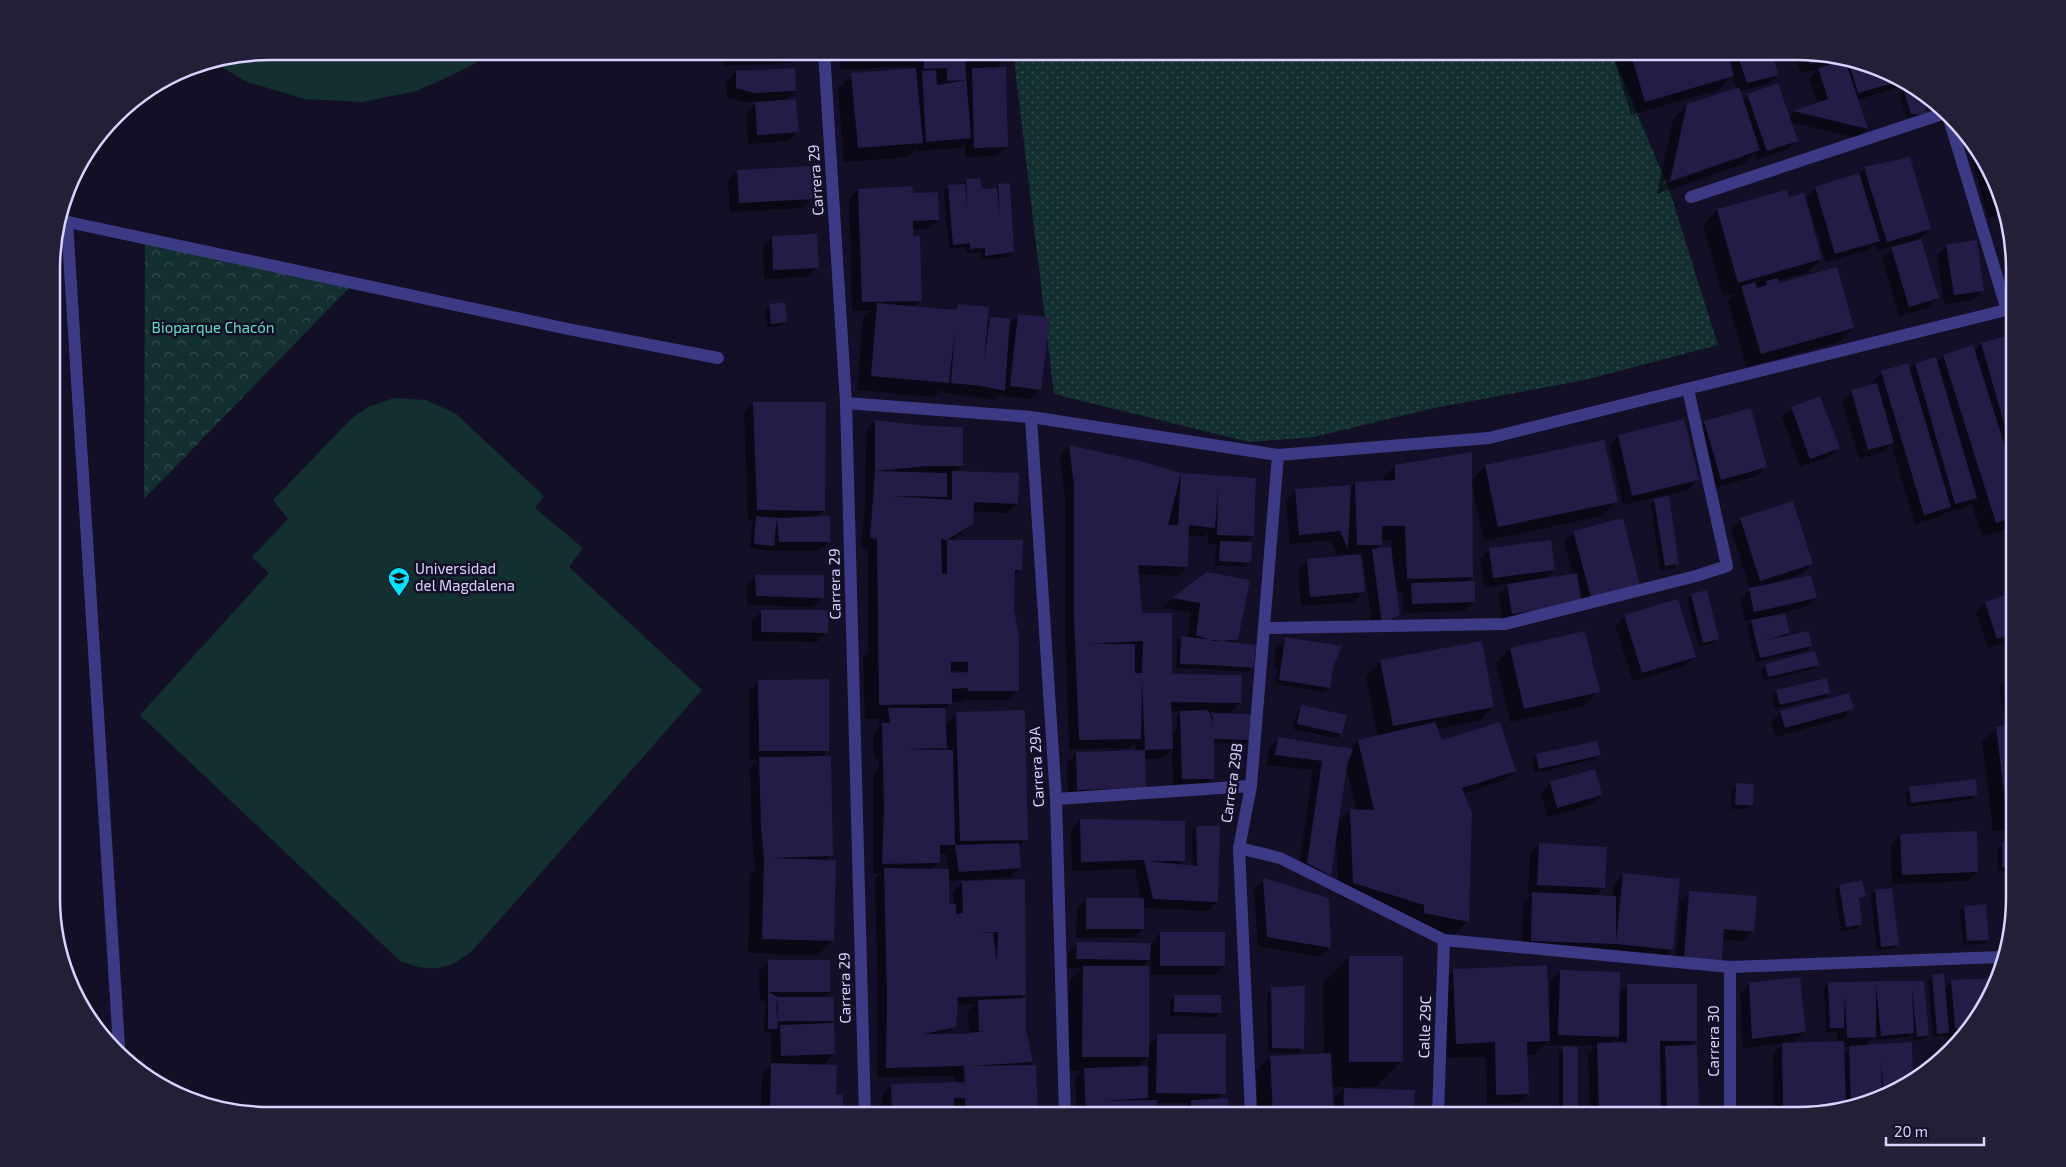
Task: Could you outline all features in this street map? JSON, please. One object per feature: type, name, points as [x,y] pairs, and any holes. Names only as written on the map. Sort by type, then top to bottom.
[{"type":"street","name":"Carrera 29","points":[[825,60],[846,403],[865,1107]]},
{"type":"street","points":[[1691,197],[1939,115]]},
{"type":"street","points":[[1952,129],[2006,294]]},
{"type":"street","points":[[66,222],[718,358]]},
{"type":"street","points":[[64,231],[119,1043]]},
{"type":"street","points":[[846,403],[1031,418],[1278,455],[1489,438],[2006,310]]},
{"type":"street","points":[[1265,628],[1505,624],[1696,576],[1727,566],[1688,389]]},
{"type":"street","name":"Carrera 29A","points":[[1031,418],[1056,799],[1065,1107]]},
{"type":"street","name":"Carrera 29B","points":[[1251,1107],[1239,848],[1251,786],[1278,455]]},
{"type":"street","points":[[1056,799],[1251,786]]},
{"type":"street","points":[[1239,848],[1280,858],[1444,940],[1730,966],[1997,957]]},
{"type":"street","name":"Calle 29C","points":[[1438,1107],[1444,940]]},
{"type":"street","name":"Carrera 30","points":[[1730,966],[1730,1107]]},
{"type":"green space","points":[[256,60],[479,60],[469,67],[417,91],[362,102],[305,99],[247,82],[220,66]]},
{"type":"green space","points":[[1014,60],[1615,60],[1670,192],[1718,345],[1585,380],[1434,408],[1314,437],[1249,442],[1054,394]]},
{"type":"green space","name":"Bioparque Chacón","points":[[145,242],[350,287],[144,499]]},
{"type":"green space","points":[[394,398],[426,400],[455,413],[544,496],[535,508],[583,548],[569,567],[702,690],[472,951],[454,963],[438,968],[420,967],[400,961],[140,715],[269,573],[252,557],[288,519],[273,500],[351,419],[368,407]]},
{"type":"building","points":[[924,60],[965,60],[971,138],[926,142],[922,71],[936,70],[937,85],[966,80],[947,81],[947,68],[924,69]]},
{"type":"building","points":[[1633,60],[1730,60],[1734,76],[1645,102]]},
{"type":"building","points":[[1739,60],[1773,60],[1779,75],[1747,83]]},
{"type":"building","points":[[1809,60],[1822,62],[1810,64]]},
{"type":"building","points":[[1833,63],[1847,66],[1868,129],[1793,111],[1828,99],[1818,68]]},
{"type":"building","points":[[1006,67],[1008,147],[974,148],[972,68]]},
{"type":"building","points":[[1850,67],[1892,83],[1858,93]]},
{"type":"building","points":[[795,68],[796,91],[754,93],[736,88],[736,71]]},
{"type":"building","points":[[916,68],[923,143],[858,148],[851,73]]},
{"type":"building","points":[[1778,83],[1798,141],[1767,151],[1747,94]]},
{"type":"building","points":[[1739,87],[1760,150],[1670,181],[1687,104]]},
{"type":"building","points":[[1903,89],[1924,103],[1928,115],[1911,114]]},
{"type":"building","points":[[796,99],[799,132],[757,135],[755,102]]},
{"type":"building","points":[[1910,157],[1931,229],[1887,242],[1864,167]]},
{"type":"building","points":[[811,166],[813,199],[739,203],[737,170]]},
{"type":"building","points":[[1859,173],[1880,241],[1835,254],[1815,187]]},
{"type":"building","points":[[980,178],[982,189],[997,188],[1000,215],[998,184],[1010,183],[1014,252],[985,256],[985,248],[970,249],[970,243],[953,245],[948,185],[965,184],[967,207],[966,179]]},
{"type":"building","points":[[911,186],[914,193],[938,192],[939,220],[913,221],[913,236],[920,236],[922,301],[862,302],[858,189]]},
{"type":"building","points":[[1786,190],[1789,197],[1804,193],[1822,259],[1738,283],[1717,209]]},
{"type":"building","points":[[817,234],[819,268],[773,270],[772,236]]},
{"type":"building","points":[[1921,239],[1939,298],[1909,307],[1891,247]]},
{"type":"building","points":[[1977,240],[1984,291],[1954,295],[1946,245]]},
{"type":"building","points":[[1837,267],[1854,328],[1761,354],[1741,286],[1755,282],[1757,288],[1767,285],[1766,281],[1778,278],[1779,283]]},
{"type":"building","points":[[785,302],[787,322],[771,324],[769,304]]},
{"type":"building","points":[[877,303],[956,310],[959,304],[989,307],[984,362],[990,317],[1010,318],[1005,391],[982,386],[951,383],[955,329],[949,383],[871,376]]},
{"type":"building","points":[[1018,314],[1050,318],[1041,390],[1010,386]]},
{"type":"building","points":[[2006,336],[2006,430],[1981,343]]},
{"type":"building","points":[[1973,345],[2006,450],[2006,520],[1996,523],[1943,355]]},
{"type":"building","points":[[1936,357],[1977,498],[1955,504],[1915,363]]},
{"type":"building","points":[[1908,363],[1951,507],[1924,515],[1881,371]]},
{"type":"building","points":[[1877,383],[1894,443],[1868,450],[1851,390]]},
{"type":"building","points":[[1820,396],[1840,448],[1810,459],[1791,407]]},
{"type":"building","points":[[753,402],[826,402],[825,511],[757,510]]},
{"type":"building","points":[[1751,408],[1767,467],[1721,480],[1704,421]]},
{"type":"building","points":[[1684,419],[1699,480],[1632,496],[1618,435]]},
{"type":"building","points":[[875,420],[928,426],[963,427],[963,466],[928,466],[875,471]]},
{"type":"building","points":[[1604,440],[1618,502],[1498,527],[1485,465]]},
{"type":"building","points":[[1069,445],[1140,461],[1181,473],[1256,478],[1254,536],[1217,535],[1218,489],[1215,528],[1189,525],[1188,567],[1138,565],[1142,613],[1172,613],[1172,674],[1242,675],[1241,703],[1171,702],[1173,749],[1145,750],[1142,681],[1141,739],[1079,740],[1074,616],[1074,486]],"holes":[[[1181,473],[1178,525],[1168,525]],[[1143,641],[1142,673],[1135,673],[1135,644],[1088,644]]]},
{"type":"building","points":[[1472,452],[1473,577],[1407,579],[1405,526],[1382,526],[1382,545],[1357,545],[1355,482],[1395,480],[1395,465]]},
{"type":"building","points":[[875,471],[947,473],[947,497],[891,496],[952,500],[952,471],[1019,473],[1018,504],[974,502],[973,524],[947,540],[1023,540],[1022,570],[1015,570],[1014,609],[1019,638],[1019,691],[968,691],[968,688],[952,689],[952,704],[879,705],[877,539],[870,538]],"holes":[[[941,539],[947,540],[947,574],[942,574]],[[951,662],[968,662],[968,672],[951,673]]]},
{"type":"building","points":[[1351,485],[1348,549],[1340,531],[1299,535],[1295,489]]},
{"type":"building","points":[[1669,496],[1679,564],[1665,566],[1654,499]]},
{"type":"building","points":[[1793,501],[1813,564],[1760,581],[1740,518]]},
{"type":"building","points":[[756,516],[777,518],[774,546],[754,544]]},
{"type":"building","points":[[830,516],[830,542],[779,542],[777,518]]},
{"type":"building","points":[[1623,518],[1641,589],[1592,601],[1573,531]]},
{"type":"building","points":[[1551,540],[1555,570],[1493,578],[1489,548]]},
{"type":"building","points":[[1220,541],[1252,542],[1251,563],[1219,561]]},
{"type":"building","points":[[1391,547],[1400,615],[1382,624],[1372,549]]},
{"type":"building","points":[[1361,554],[1365,592],[1310,597],[1307,559]]},
{"type":"building","points":[[1207,572],[1250,580],[1238,640],[1214,641],[1196,635],[1200,603],[1171,598]]},
{"type":"building","points":[[1577,573],[1582,603],[1512,614],[1507,584]]},
{"type":"building","points":[[755,575],[824,575],[824,598],[756,596]]},
{"type":"building","points":[[1811,575],[1817,598],[1754,612],[1749,588]]},
{"type":"building","points":[[1475,581],[1475,602],[1412,604],[1411,583]]},
{"type":"building","points":[[1707,590],[1719,639],[1703,643],[1691,594]]},
{"type":"building","points":[[2006,595],[2006,636],[1997,639],[1985,602]]},
{"type":"building","points":[[1678,599],[1696,657],[1642,673],[1624,615]]},
{"type":"building","points":[[761,610],[828,610],[828,633],[761,632]]},
{"type":"building","points":[[1785,613],[1790,633],[1766,640],[1809,631],[1812,646],[1760,658],[1751,620]]},
{"type":"building","points":[[1585,631],[1600,692],[1524,709],[1510,648]]},
{"type":"building","points":[[1181,636],[1256,645],[1254,668],[1180,664]]},
{"type":"building","points":[[1285,637],[1342,646],[1333,667],[1330,688],[1279,680]]},
{"type":"building","points":[[1482,641],[1494,707],[1393,726],[1380,660]]},
{"type":"building","points":[[1815,651],[1819,665],[1768,677],[1765,664]]},
{"type":"building","points":[[1827,678],[1830,693],[1780,705],[1776,690]]},
{"type":"building","points":[[829,679],[829,751],[759,751],[758,680]]},
{"type":"building","points":[[1849,693],[1854,709],[1785,728],[1780,711]]},
{"type":"building","points":[[1301,705],[1347,715],[1342,734],[1297,724]]},
{"type":"building","points":[[888,708],[945,708],[947,748],[906,749],[953,750],[955,845],[940,845],[940,863],[882,864],[884,809],[882,723],[890,723]]},
{"type":"building","points":[[1025,710],[1028,840],[960,841],[956,712]]},
{"type":"building","points":[[1208,710],[1213,723],[1212,713],[1251,714],[1251,740],[1214,739],[1214,779],[1182,779],[1180,711]]},
{"type":"building","points":[[1435,722],[1442,740],[1500,722],[1516,771],[1462,788],[1472,813],[1469,922],[1424,913],[1424,905],[1353,883],[1350,809],[1374,810],[1358,740]]},
{"type":"building","points":[[2006,725],[2006,810],[1996,727]]},
{"type":"building","points":[[1278,737],[1353,749],[1347,765],[1331,876],[1307,863],[1322,761],[1275,755]]},
{"type":"building","points":[[1597,741],[1601,755],[1539,769],[1536,754]]},
{"type":"building","points":[[1145,750],[1146,788],[1077,790],[1076,752]]},
{"type":"building","points":[[831,756],[833,856],[770,858],[836,860],[834,941],[762,939],[764,858],[759,757]]},
{"type":"building","points":[[1595,769],[1602,795],[1557,808],[1550,782]]},
{"type":"building","points":[[1976,779],[1977,795],[1911,803],[1909,787]]},
{"type":"building","points":[[1736,783],[1754,784],[1753,805],[1735,805]]},
{"type":"building","points":[[1080,819],[1185,821],[1185,861],[1148,861],[1197,866],[1196,826],[1220,826],[1218,902],[1153,899],[1144,860],[1081,862]]},
{"type":"building","points":[[1977,831],[1978,872],[1902,875],[1900,834]]},
{"type":"building","points":[[2002,842],[2006,842],[2006,867],[2002,867]]},
{"type":"building","points":[[1019,843],[1021,868],[959,872],[955,845]]},
{"type":"building","points":[[1539,843],[1607,847],[1605,888],[1537,885]]},
{"type":"building","points":[[884,868],[949,869],[949,904],[956,904],[956,914],[963,913],[962,881],[1025,879],[1026,995],[958,997],[956,1027],[924,1034],[961,1034],[986,1031],[979,1031],[978,1000],[1026,998],[1026,1030],[1033,1062],[970,1066],[1036,1065],[1038,1107],[966,1107],[965,1098],[954,1098],[954,1107],[918,1107],[918,1105],[918,1107],[892,1107],[891,1084],[964,1082],[965,1093],[964,1066],[886,1068],[887,999]],"holes":[[[998,932],[997,961],[993,933],[976,933]]]},
{"type":"building","points":[[1623,873],[1680,879],[1673,950],[1616,944],[1531,941],[1532,892],[1616,896],[1616,942]]},
{"type":"building","points":[[1263,878],[1329,898],[1331,948],[1267,937]]},
{"type":"building","points":[[1862,880],[1866,896],[1859,899],[1862,925],[1846,927],[1839,885]]},
{"type":"building","points":[[1892,888],[1899,945],[1881,947],[1875,890]]},
{"type":"building","points":[[1689,891],[1757,896],[1754,932],[1724,929],[1722,961],[1684,957]]},
{"type":"building","points":[[1086,898],[1144,898],[1144,929],[1086,929]]},
{"type":"building","points":[[1986,904],[1989,940],[1967,941],[1964,906]]},
{"type":"building","points":[[1160,932],[1225,932],[1225,966],[1160,966]]},
{"type":"building","points":[[1077,942],[1151,943],[1150,960],[1076,959]]},
{"type":"building","points":[[1349,956],[1403,956],[1403,1062],[1349,1062]]},
{"type":"building","points":[[768,960],[830,960],[830,992],[769,992],[778,997],[776,1008],[778,1021],[777,1029],[768,1029]]},
{"type":"building","points":[[1547,965],[1550,1041],[1527,1042],[1529,1094],[1496,1095],[1495,1042],[1456,1044],[1453,969]]},
{"type":"building","points":[[1083,966],[1149,966],[1149,1057],[1082,1057]]},
{"type":"building","points":[[1560,970],[1620,972],[1619,1037],[1558,1035]]},
{"type":"building","points":[[1944,973],[1949,1033],[1937,1034],[1932,975]]},
{"type":"building","points":[[1800,977],[1806,1032],[1752,1039],[1749,983]]},
{"type":"building","points":[[1990,978],[1971,1014],[1958,1030],[1955,1027],[1951,980]]},
{"type":"building","points":[[1924,981],[1929,1035],[1917,1037],[1912,988],[1914,1033],[1881,1036],[1876,986],[1876,1037],[1847,1038],[1845,995],[1844,1028],[1830,1028],[1828,982]]},
{"type":"building","points":[[1627,984],[1697,984],[1697,1041],[1660,1041],[1661,1107],[1599,1107],[1597,1043],[1627,1042]]},
{"type":"building","points":[[1305,986],[1304,1049],[1272,1048],[1271,987]]},
{"type":"building","points":[[1174,995],[1221,995],[1221,1013],[1174,1012]]},
{"type":"building","points":[[778,997],[834,997],[834,1021],[778,1021]]},
{"type":"building","points":[[834,1023],[835,1054],[781,1056],[780,1025]]},
{"type":"building","points":[[1157,1034],[1226,1034],[1226,1094],[1156,1093]]},
{"type":"building","points":[[1844,1041],[1846,1101],[1810,1107],[1783,1107],[1782,1043]]},
{"type":"building","points":[[1912,1042],[1913,1072],[1883,1088],[1881,1060],[1882,1089],[1851,1100],[1849,1046]]},
{"type":"building","points":[[1697,1045],[1699,1107],[1667,1107],[1665,1046]]},
{"type":"building","points":[[1563,1046],[1578,1047],[1578,1106],[1563,1107]]},
{"type":"building","points":[[1331,1053],[1334,1107],[1273,1107],[1270,1056]]},
{"type":"building","points":[[771,1063],[837,1065],[836,1095],[843,1095],[843,1107],[770,1107]]},
{"type":"building","points":[[1148,1066],[1148,1098],[1101,1101],[1157,1100],[1157,1107],[1086,1107],[1084,1068]]},
{"type":"building","points":[[1344,1088],[1415,1090],[1414,1107],[1343,1107]]},
{"type":"building","points":[[1228,1098],[1229,1107],[1191,1107],[1191,1100]]},
{"type":"place","name":"Universidad del Magdalena","points":[[399,597]]}]
